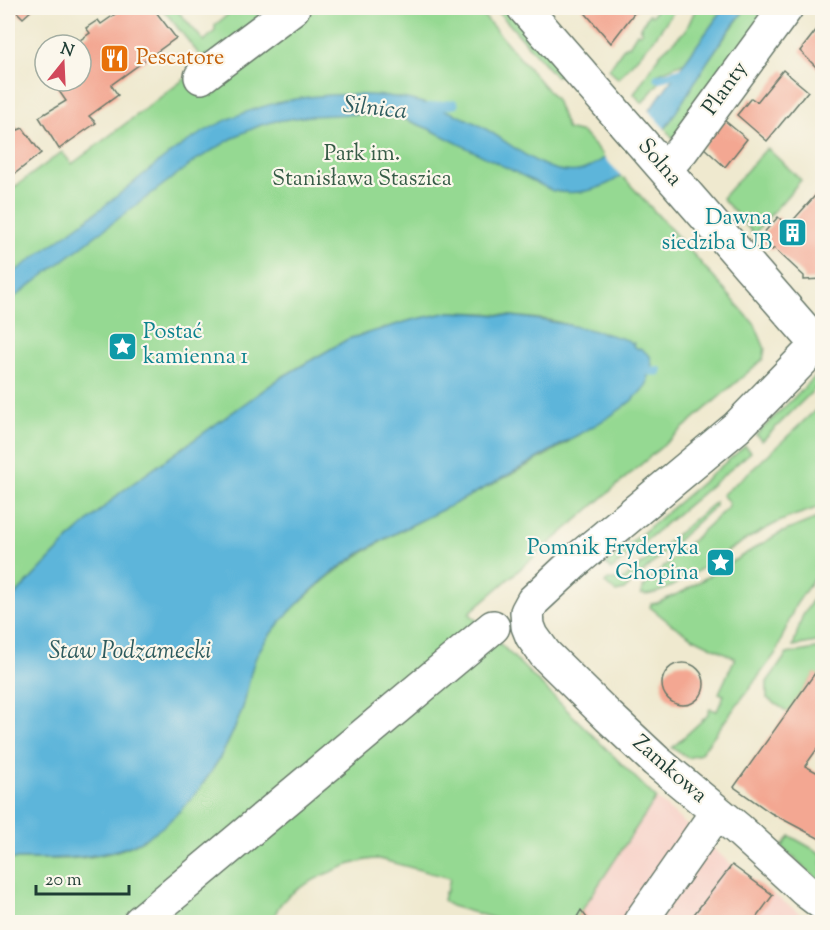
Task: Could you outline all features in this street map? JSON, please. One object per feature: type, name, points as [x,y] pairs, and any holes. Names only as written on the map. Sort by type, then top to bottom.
[{"type":"street","points":[[201,77],[292,8]]},
{"type":"street","name":"Solna","points":[[524,8],[820,343]]},
{"type":"street","name":"Planty","points":[[659,162],[682,150],[786,8]]},
{"type":"street","name":"Zamkowa","points":[[820,343],[737,427],[578,559],[533,601],[527,612],[528,626],[532,636],[545,654],[656,760],[822,903]]},
{"type":"street","points":[[140,922],[493,627]]},
{"type":"street","points":[[640,922],[717,812]]},
{"type":"shaded area","points":[[656,798],[732,865],[812,922],[574,922]]},
{"type":"green space","name":"Park im. Stanisława Staszica","points":[[162,8],[175,8],[204,41],[215,31],[215,25],[236,8],[477,8],[556,100],[567,129],[583,133],[755,325],[765,349],[763,359],[469,613],[656,798],[574,922],[507,922],[451,906],[443,900],[450,878],[379,859],[341,868],[311,882],[287,897],[279,907],[273,922],[8,922],[8,859],[83,858],[119,851],[152,834],[182,808],[207,777],[228,743],[243,707],[252,667],[262,645],[282,620],[329,576],[364,552],[503,479],[573,439],[638,393],[643,388],[647,377],[639,349],[632,346],[629,341],[550,320],[450,312],[412,320],[348,339],[282,377],[121,492],[72,536],[8,603],[8,192],[62,152],[72,164],[195,71],[202,58]]},
{"type":"green space","points":[[495,8],[506,8],[565,75],[555,76]]},
{"type":"green space","points":[[657,8],[676,8],[654,39],[618,79],[609,69],[637,33],[640,34],[642,31],[640,29],[649,14],[652,16]]},
{"type":"green space","points":[[696,8],[724,8],[685,62],[657,74],[658,84],[642,103],[634,94],[660,54],[686,30]]},
{"type":"green space","points":[[746,8],[771,8],[674,140],[665,129],[707,62]]},
{"type":"green space","points":[[767,148],[801,180],[754,234],[722,198]]},
{"type":"green space","points":[[822,370],[822,382],[762,441],[756,435]]},
{"type":"green space","points":[[822,404],[822,506],[765,529],[674,585],[650,594],[641,594],[643,588],[653,577],[727,508],[729,502],[722,495]]},
{"type":"green space","points":[[745,446],[751,452],[611,570],[606,564]]},
{"type":"green space","points":[[715,502],[715,506],[624,590],[616,592],[605,583],[608,580],[623,580]]},
{"type":"green space","points":[[822,516],[822,566],[795,606],[776,653],[700,754],[688,758],[672,748],[707,716],[710,709],[717,711],[724,695],[719,693],[735,658],[671,624],[650,607],[651,604],[684,591],[778,534]]},
{"type":"green space","points":[[822,584],[822,641],[793,646],[802,617]]},
{"type":"green space","points":[[822,648],[822,678],[815,674],[788,712],[767,698],[767,682],[787,654]]},
{"type":"green space","points":[[790,836],[822,854],[822,884],[782,847]]},
{"type":"water","name":"Silnica","points":[[724,8],[746,8],[726,34],[656,141],[640,160],[622,175],[602,186],[579,192],[553,191],[429,129],[393,116],[357,114],[310,116],[276,121],[238,135],[196,160],[8,302],[8,277],[162,160],[196,136],[221,123],[272,104],[300,98],[356,94],[421,102],[477,124],[525,155],[552,168],[565,171],[586,169],[610,154],[636,129]]},
{"type":"water","name":"Staw Podzamecki","points":[[450,312],[541,320],[630,341],[634,343],[633,346],[640,348],[650,356],[652,365],[648,371],[647,384],[630,402],[602,421],[486,487],[380,542],[351,559],[316,587],[282,620],[263,644],[252,667],[243,707],[224,749],[198,791],[164,826],[145,839],[110,852],[66,858],[8,859],[8,603],[72,536],[121,492],[282,377],[348,339],[412,320]]},
{"type":"pier","points":[[647,109],[667,131],[640,166],[623,178],[602,155],[634,127]]},
{"type":"building","points":[[13,8],[34,8],[23,18]]},
{"type":"building","points":[[119,8],[153,8],[176,38],[111,85],[118,95],[89,116],[96,123],[59,149],[39,117],[66,101],[60,93],[93,93],[93,33],[86,28],[98,20],[101,24],[121,10]]},
{"type":"building","points":[[201,8],[218,8],[216,12],[211,13]]},
{"type":"building","points":[[581,8],[638,8],[611,43]]},
{"type":"building","points":[[822,25],[822,73],[800,51]]},
{"type":"building","points":[[783,70],[808,91],[767,141],[737,115],[751,98],[757,102]]},
{"type":"building","points":[[8,115],[18,130],[23,128],[41,153],[8,179]]},
{"type":"building","points":[[724,120],[747,139],[725,167],[703,147]]},
{"type":"building","name":"Dawna siedziba UB","points":[[822,188],[822,279],[804,280],[804,276],[774,248],[772,250],[759,238],[778,217],[788,226]]},
{"type":"building","points":[[683,663],[691,664],[698,669],[703,676],[703,692],[698,699],[691,704],[683,705],[675,704],[668,699],[663,692],[662,684],[663,676],[668,669],[675,664]]},
{"type":"building","points":[[815,673],[822,678],[822,742],[805,766],[822,775],[822,840],[771,813],[734,787]]},
{"type":"building","points":[[732,865],[773,895],[753,922],[688,922]]},
{"type":"building","points":[[581,910],[590,922],[574,922]]},
{"type":"waterway","points":[[658,78],[686,71]]},
{"type":"waterway","points":[[421,109],[454,104]]},
{"type":"waterway","points":[[650,371],[658,371]]},
{"type":"place","name":"Pescatore","points":[[115,59]]},
{"type":"place","name":"Dawna siedziba UB","points":[[793,232]]},
{"type":"place","name":"Postać kamienna 1","points":[[122,346]]},
{"type":"place","name":"Pomnik Fryderyka Chopina","points":[[720,562]]}]
